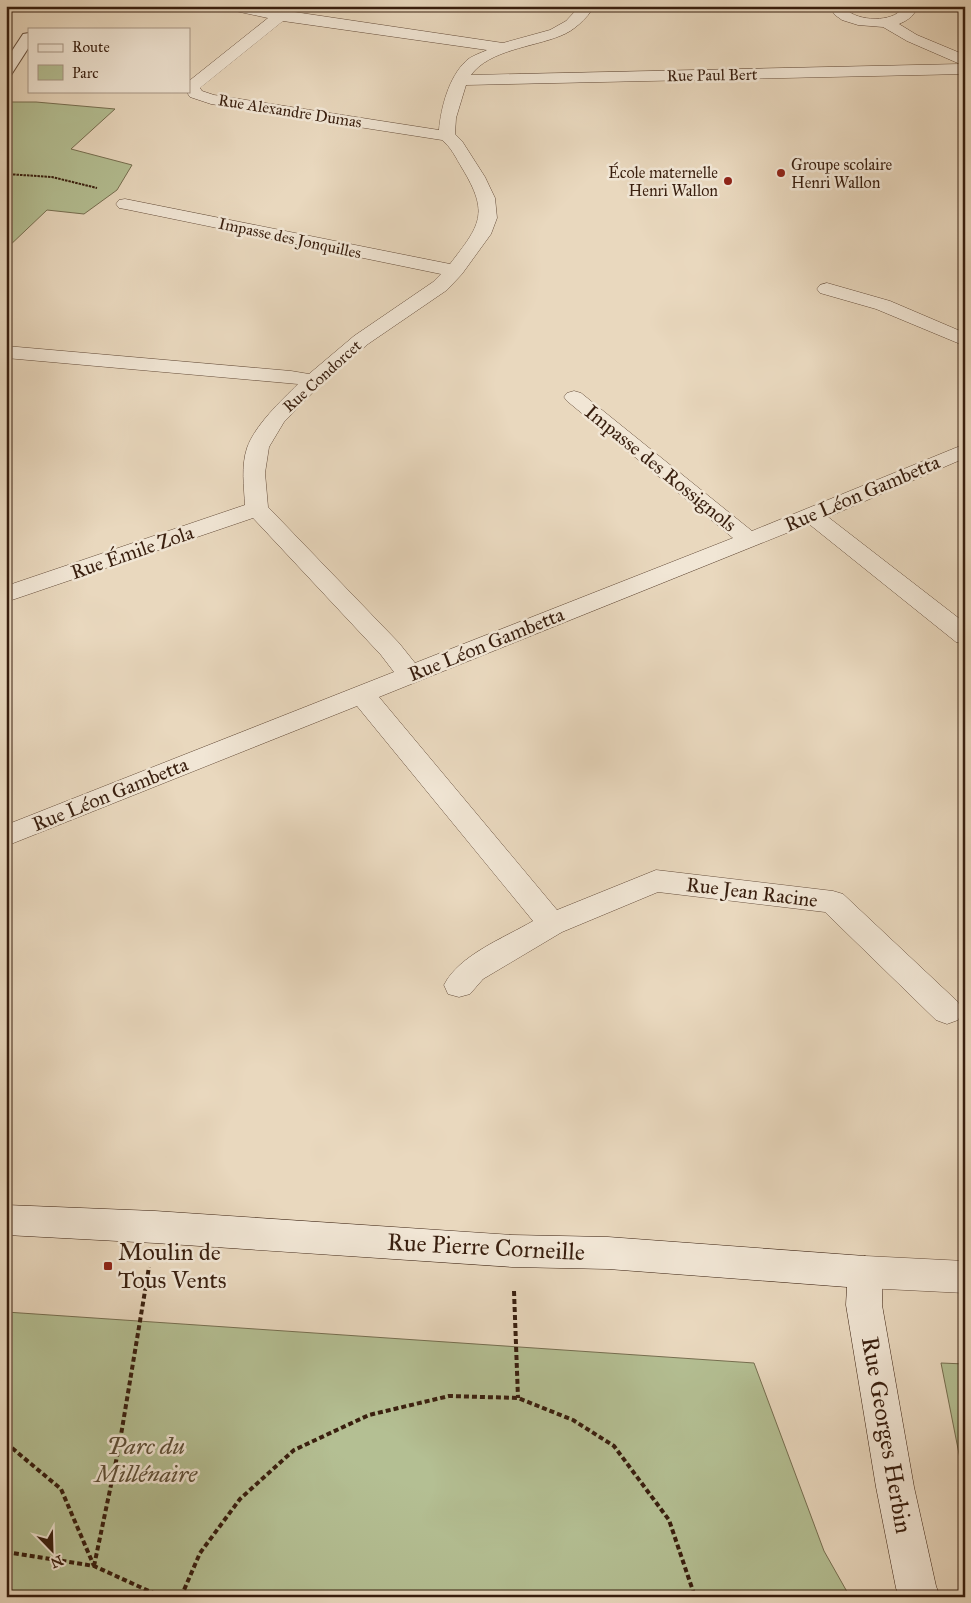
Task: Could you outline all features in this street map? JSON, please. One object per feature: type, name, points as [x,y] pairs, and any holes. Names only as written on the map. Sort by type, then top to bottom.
[{"type":"street","points":[[231,6],[280,16],[504,48]]},
{"type":"street","points":[[447,136],[448,118],[460,80],[472,63],[504,48],[555,33],[572,24],[588,6]]},
{"type":"street","points":[[836,6],[838,12],[852,19],[886,22],[895,21],[906,16],[908,12],[906,6]]},
{"type":"street","name":"Rue Alexandre Dumas","points":[[280,16],[191,87],[196,94],[210,99],[447,136]]},
{"type":"street","points":[[886,22],[912,38],[965,61]]},
{"type":"street","points":[[932,47],[965,44]]},
{"type":"street","name":"Rue Paul Bert","points":[[460,80],[965,69]]},
{"type":"street","name":"Rue Condorcet","points":[[257,509],[254,473],[258,447],[276,418],[313,381],[361,340],[440,286],[455,270],[482,234],[488,218],[486,198],[476,177],[454,142],[447,136]]},
{"type":"street","name":"Impasse des Jonquilles","points":[[125,204],[455,270]]},
{"type":"street","points":[[827,289],[883,305],[965,340]]},
{"type":"street","points":[[6,372],[12,353],[291,377],[313,381]]},
{"type":"street","name":"Impasse des Rossignols","points":[[574,397],[748,539]]},
{"type":"street","name":"Rue Léon Gambetta","points":[[6,836],[811,515],[965,450]]},
{"type":"street","points":[[257,509],[390,649],[410,674]]},
{"type":"street","name":"Rue Émile Zola","points":[[6,594],[257,509]]},
{"type":"street","points":[[811,515],[965,636]]},
{"type":"street","points":[[361,693],[552,924]]},
{"type":"street","name":"Rue Jean Racine","points":[[459,985],[472,971],[552,924],[656,881],[833,902],[946,1011]]},
{"type":"street","name":"Rue Pierre Corneille","points":[[6,1220],[155,1227],[512,1251],[608,1253],[865,1272],[965,1277]]},
{"type":"street","name":"Rue Georges Herbin","points":[[865,1272],[865,1315],[895,1487],[916,1588],[920,1597]]},
{"type":"lane","points":[[6,72],[28,37]]},
{"type":"path","points":[[6,174],[35,174],[64,178],[112,193],[125,204]]},
{"type":"path","points":[[94,1566],[119,1447],[155,1227]]},
{"type":"path","points":[[512,1251],[518,1398]]},
{"type":"path","points":[[181,1597],[200,1553],[240,1499],[294,1450],[370,1415],[449,1396],[518,1398],[573,1420],[614,1446],[669,1520],[695,1597]]},
{"type":"path","points":[[6,1443],[61,1489],[94,1566]]},
{"type":"path","points":[[6,1552],[94,1566],[162,1597]]},
{"type":"green space","points":[[6,102],[36,102],[115,109],[71,149],[132,165],[117,190],[84,214],[47,210],[6,249]]},
{"type":"green space","name":"Parc du Millénaire","points":[[6,1312],[754,1363],[824,1551],[850,1597],[6,1597]]},
{"type":"green space","points":[[941,1363],[965,1364],[965,1484]]},
{"type":"place","name":"Groupe scolaire Henri Wallon","points":[[781,173]]},
{"type":"place","name":"École maternelle Henri Wallon","points":[[728,181]]},
{"type":"place","name":"Moulin de Tous Vents","points":[[108,1266]]}]
